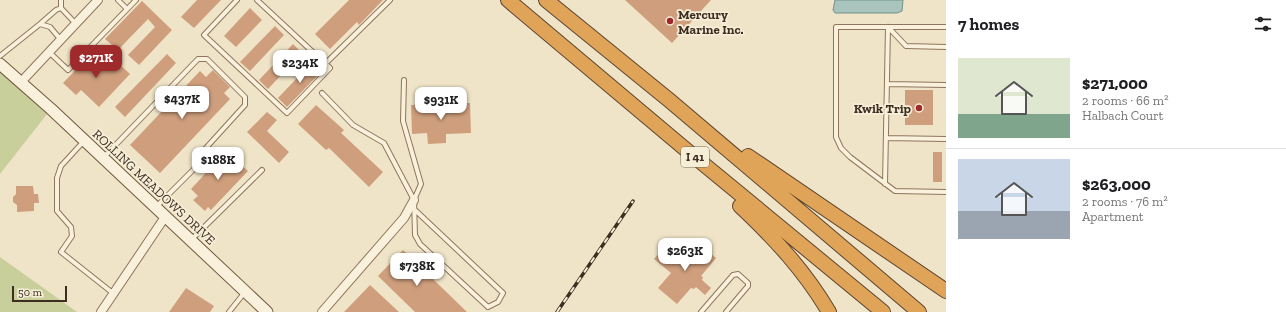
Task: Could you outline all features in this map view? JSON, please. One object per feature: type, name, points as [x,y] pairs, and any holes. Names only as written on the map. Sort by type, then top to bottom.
[{"type":"highway","name":"I 41","points":[[508,0],[684,148],[883,312]]},
{"type":"highway","name":"I 41","points":[[546,0],[669,100],[919,312]]},
{"type":"highway","points":[[669,100],[765,168],[946,291]]},
{"type":"highway","points":[[684,148],[777,240],[799,268],[829,312]]},
{"type":"main road","name":"ROLLING MEADOWS DRIVE","points":[[0,60],[21,82]]},
{"type":"main road","name":"ROLLING MEADOWS DRIVE","points":[[0,64],[85,141],[267,312]]},
{"type":"street","points":[[21,82],[98,0]]},
{"type":"street","points":[[322,312],[404,218],[414,200]]},
{"type":"street","points":[[101,312],[165,217]]},
{"type":"lane","points":[[61,0],[61,8],[76,24]]},
{"type":"lane","points":[[118,0],[127,9]]},
{"type":"lane","points":[[49,52],[68,70],[136,0]]},
{"type":"lane","points":[[237,0],[204,35],[287,114],[330,68],[257,0]]},
{"type":"lane","points":[[326,64],[390,0]]},
{"type":"lane","points":[[0,56],[56,10],[61,8]]},
{"type":"lane","points":[[40,24],[50,27],[61,40]]},
{"type":"lane","points":[[945,26],[836,27],[836,137],[841,148],[850,157],[895,191],[946,192]]},
{"type":"lane","points":[[888,27],[906,46],[946,47]]},
{"type":"lane","points":[[885,184],[888,27]]},
{"type":"lane","points":[[103,158],[198,58],[207,59],[245,97],[245,105],[205,149],[201,162],[156,208]]},
{"type":"lane","points":[[404,80],[403,121],[421,184],[414,200]]},
{"type":"lane","points":[[887,84],[946,85]]},
{"type":"lane","points":[[322,93],[353,125],[384,143],[414,200],[415,235],[420,244],[488,308],[498,302],[503,293],[415,210]]},
{"type":"lane","points":[[886,138],[946,139]]},
{"type":"lane","points":[[85,141],[61,166],[57,178],[57,211],[71,227],[72,236],[61,252],[114,294]]},
{"type":"lane","points":[[190,241],[262,170]]},
{"type":"lane","points":[[701,312],[733,275],[738,274],[748,283],[748,286],[726,312]]},
{"type":"lane","points":[[230,312],[245,292]]},
{"type":"green space","points":[[0,64],[51,109],[0,174]]},
{"type":"green space","points":[[0,257],[77,312],[0,312]]},
{"type":"water","points":[[835,0],[903,0],[902,11],[897,13],[835,13],[833,10]]},
{"type":"building","points":[[197,0],[221,0],[194,28],[181,17]]},
{"type":"building","points":[[349,0],[383,0],[359,25],[357,22],[330,49],[315,34]]},
{"type":"building","name":"Mercury Marine Inc.","points":[[625,0],[711,0],[672,43]]},
{"type":"building","points":[[142,1],[172,30],[139,65],[128,55],[155,27],[148,19],[118,50],[105,39]]},
{"type":"building","points":[[250,8],[262,20],[236,47],[224,36]]},
{"type":"building","points":[[275,26],[284,35],[250,71],[240,62]]},
{"type":"building","points":[[293,44],[302,53],[268,89],[259,80]]},
{"type":"building","points":[[94,51],[114,70],[119,64],[130,74],[99,107],[81,90],[76,95],[63,83]]},
{"type":"building","points":[[167,54],[176,63],[125,117],[115,107]]},
{"type":"building","points":[[312,62],[322,71],[287,107],[278,98]]},
{"type":"building","points":[[213,70],[230,87],[224,93],[230,99],[160,173],[130,145],[200,71],[206,77]]},
{"type":"building","name":"Kwik Trip","points":[[905,90],[933,90],[933,125],[905,125]]},
{"type":"building","points":[[470,103],[471,133],[446,134],[446,143],[428,144],[427,133],[412,134],[411,105]]},
{"type":"building","points":[[316,105],[344,130],[341,133],[383,172],[369,187],[329,148],[326,150],[298,124]]},
{"type":"building","points":[[267,112],[277,120],[267,131],[289,152],[279,163],[247,132]]},
{"type":"building","points":[[226,151],[248,171],[211,210],[208,207],[205,211],[193,200],[198,196],[191,189]]},
{"type":"building","points":[[933,152],[942,152],[942,182],[933,182]]},
{"type":"building","points":[[16,186],[33,186],[34,194],[38,194],[39,203],[34,203],[34,211],[17,212],[17,205],[13,202],[13,197],[16,194]]},
{"type":"building","points":[[698,243],[716,258],[701,276],[703,277],[702,280],[711,288],[705,295],[696,287],[694,289],[691,288],[677,304],[658,288],[671,273],[654,259],[666,245],[683,260]]},
{"type":"building","points":[[403,250],[467,312],[415,312],[378,276]]},
{"type":"building","points":[[370,285],[399,312],[344,312]]},
{"type":"building","points":[[186,288],[214,306],[210,312],[169,312]]},
{"type":"railway","points":[[557,312],[633,201]]},
{"type":"place","name":"Mercury Marine Inc.","points":[[670,21]]},
{"type":"place","name":"Kwik Trip","points":[[919,108]]}]
